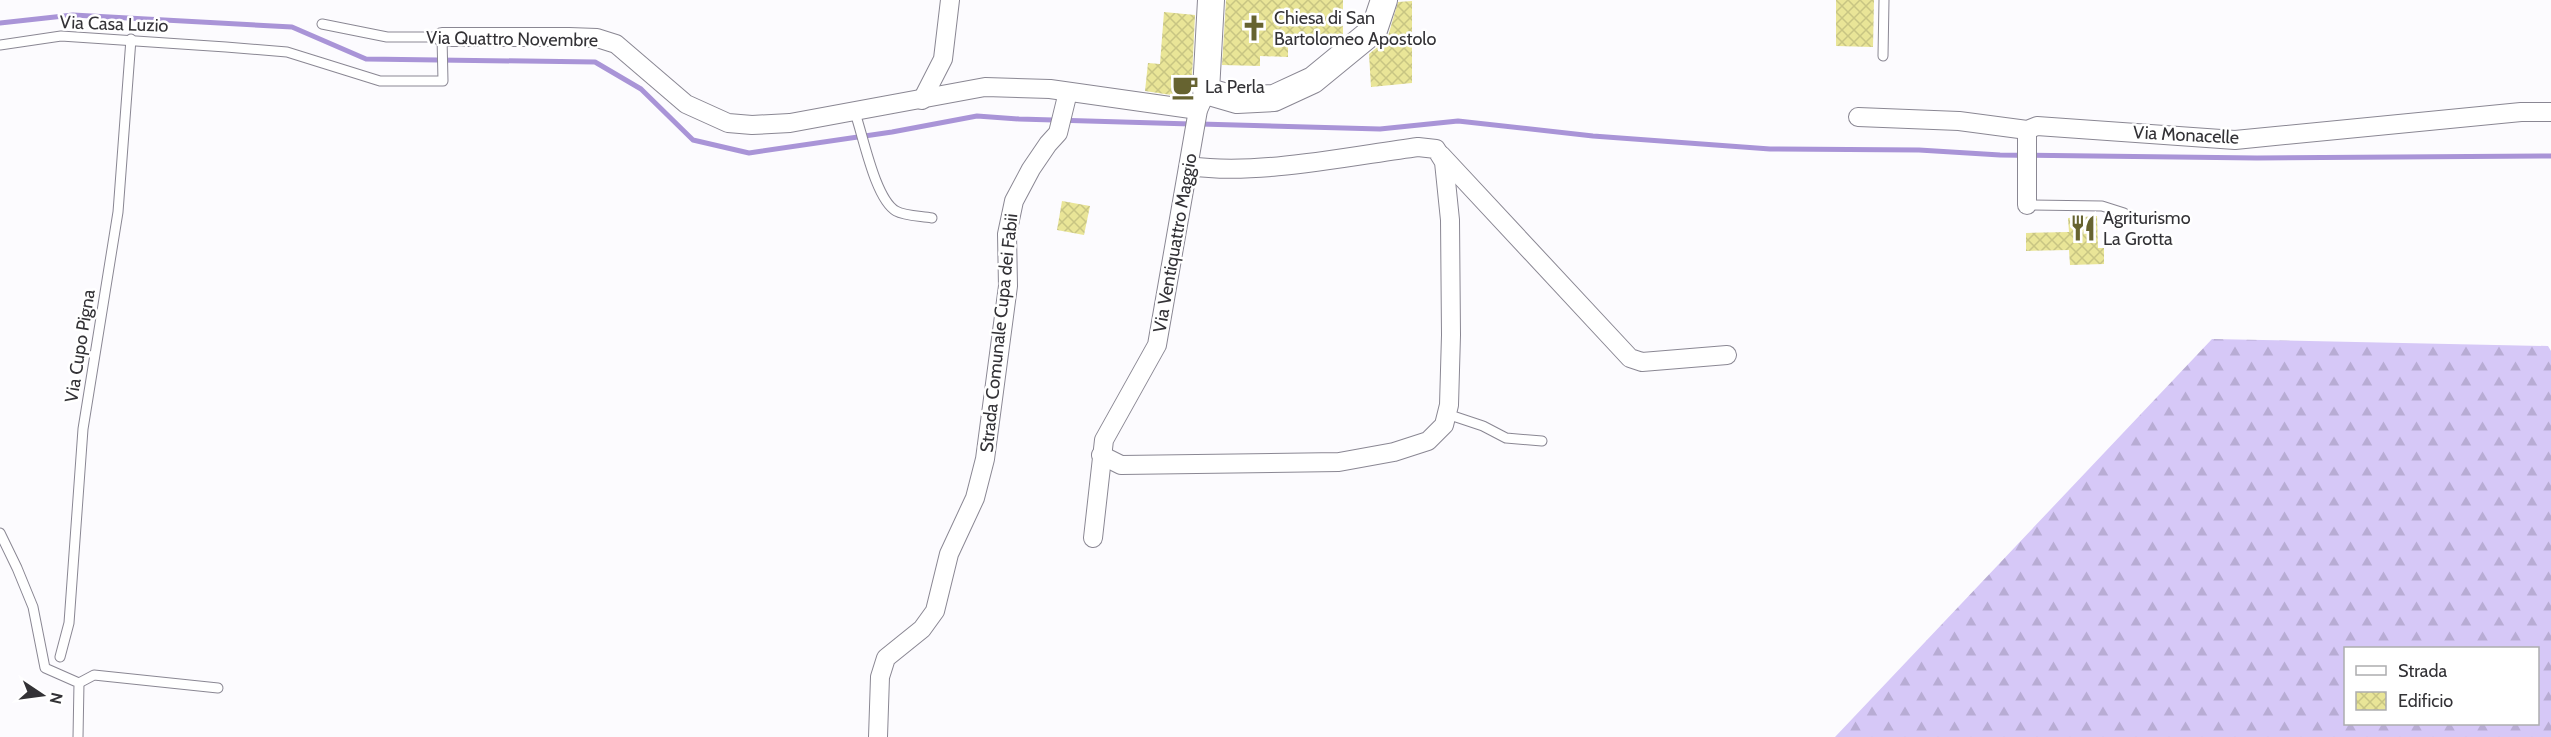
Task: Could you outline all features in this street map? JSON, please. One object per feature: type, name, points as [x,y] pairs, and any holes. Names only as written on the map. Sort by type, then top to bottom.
[{"type":"main road","points":[[1211,0],[1202,100],[1274,98],[1312,80],[1374,30],[1384,0]]},
{"type":"street","points":[[922,100],[943,59],[950,0]]},
{"type":"street","name":"Via Quattro Novembre","points":[[442,37],[597,38],[616,44],[686,104],[728,123],[752,125],[858,120],[922,100],[985,87],[1016,87],[1202,100]]},
{"type":"street","name":"Strada Comunale Cupa dei Fabii","points":[[878,737],[880,677],[886,658],[922,629],[935,611],[949,554],[975,498],[985,459],[1008,286],[1007,234],[1018,193],[1048,144],[1058,133],[1068,92]]},
{"type":"street","name":"Via Ventiquattro Maggio","points":[[1093,538],[1104,440],[1157,345],[1202,100]]},
{"type":"street","name":"Via Monacelle","points":[[1858,117],[1959,121],[2027,130],[2037,126],[2235,140],[2521,111],[2551,112]]},
{"type":"street","points":[[2027,130],[2028,205]]},
{"type":"street","points":[[1190,166],[1214,170],[1285,165],[1418,147],[1440,155],[1630,358],[1642,362],[1727,355]]},
{"type":"street","points":[[1101,455],[1121,465],[1340,462],[1394,452],[1428,441],[1444,425],[1449,405],[1450,220],[1440,155]]},
{"type":"lane","points":[[1883,56],[1884,0]]},
{"type":"lane","name":"Via Quattro Novembre","points":[[322,24],[387,37],[442,37]]},
{"type":"lane","name":"Via Casa Luzio","points":[[0,45],[61,36],[131,39],[287,52],[380,81],[443,81],[442,37]]},
{"type":"lane","name":"Via Cupo Pigna","points":[[60,657],[69,623],[83,429],[118,212],[131,39]]},
{"type":"lane","points":[[858,120],[878,185],[887,202],[896,211],[932,218]]},
{"type":"lane","points":[[2028,205],[2102,206],[2124,213]]},
{"type":"lane","points":[[1447,414],[1483,426],[1506,438],[1542,441]]},
{"type":"lane","points":[[0,533],[33,607],[45,668],[79,683]]},
{"type":"lane","points":[[79,683],[94,675],[218,688]]},
{"type":"lane","points":[[78,737],[79,683]]},
{"type":"green space","points":[[2212,339],[2548,346],[2551,351],[2551,737],[1835,737]]},
{"type":"building","name":"Chiesa di San Bartolomeo Apostolo","points":[[1226,0],[1343,0],[1343,36],[1288,37],[1288,57],[1260,56],[1260,66],[1222,65]]},
{"type":"building","points":[[1836,0],[1874,0],[1873,47],[1836,46]]},
{"type":"building","points":[[1412,1],[1412,83],[1371,87],[1369,54],[1381,44],[1386,43],[1398,2]]},
{"type":"building","points":[[1164,12],[1195,15],[1191,98],[1145,91],[1148,63],[1160,64]]},
{"type":"building","points":[[1062,201],[1090,206],[1084,235],[1057,230]]},
{"type":"building","points":[[2097,216],[2098,248],[2104,248],[2104,264],[2070,265],[2069,250],[2026,251],[2026,233],[2069,232],[2068,218]]},
{"type":"waterway","points":[[0,23],[73,15],[292,27],[366,59],[595,62],[641,89],[693,140],[749,153],[892,132],[977,116],[1191,124]]},
{"type":"waterway","points":[[1200,124],[1380,129],[1458,121],[1593,136],[1770,149],[1919,150],[2000,155],[2257,158],[2551,156]]},
{"type":"place","name":"Chiesa di San Bartolomeo Apostolo","points":[[1254,28]]},
{"type":"place","name":"La Perla","points":[[1185,87]]},
{"type":"place","name":"Agriturismo La Grotta","points":[[2083,228]]}]
